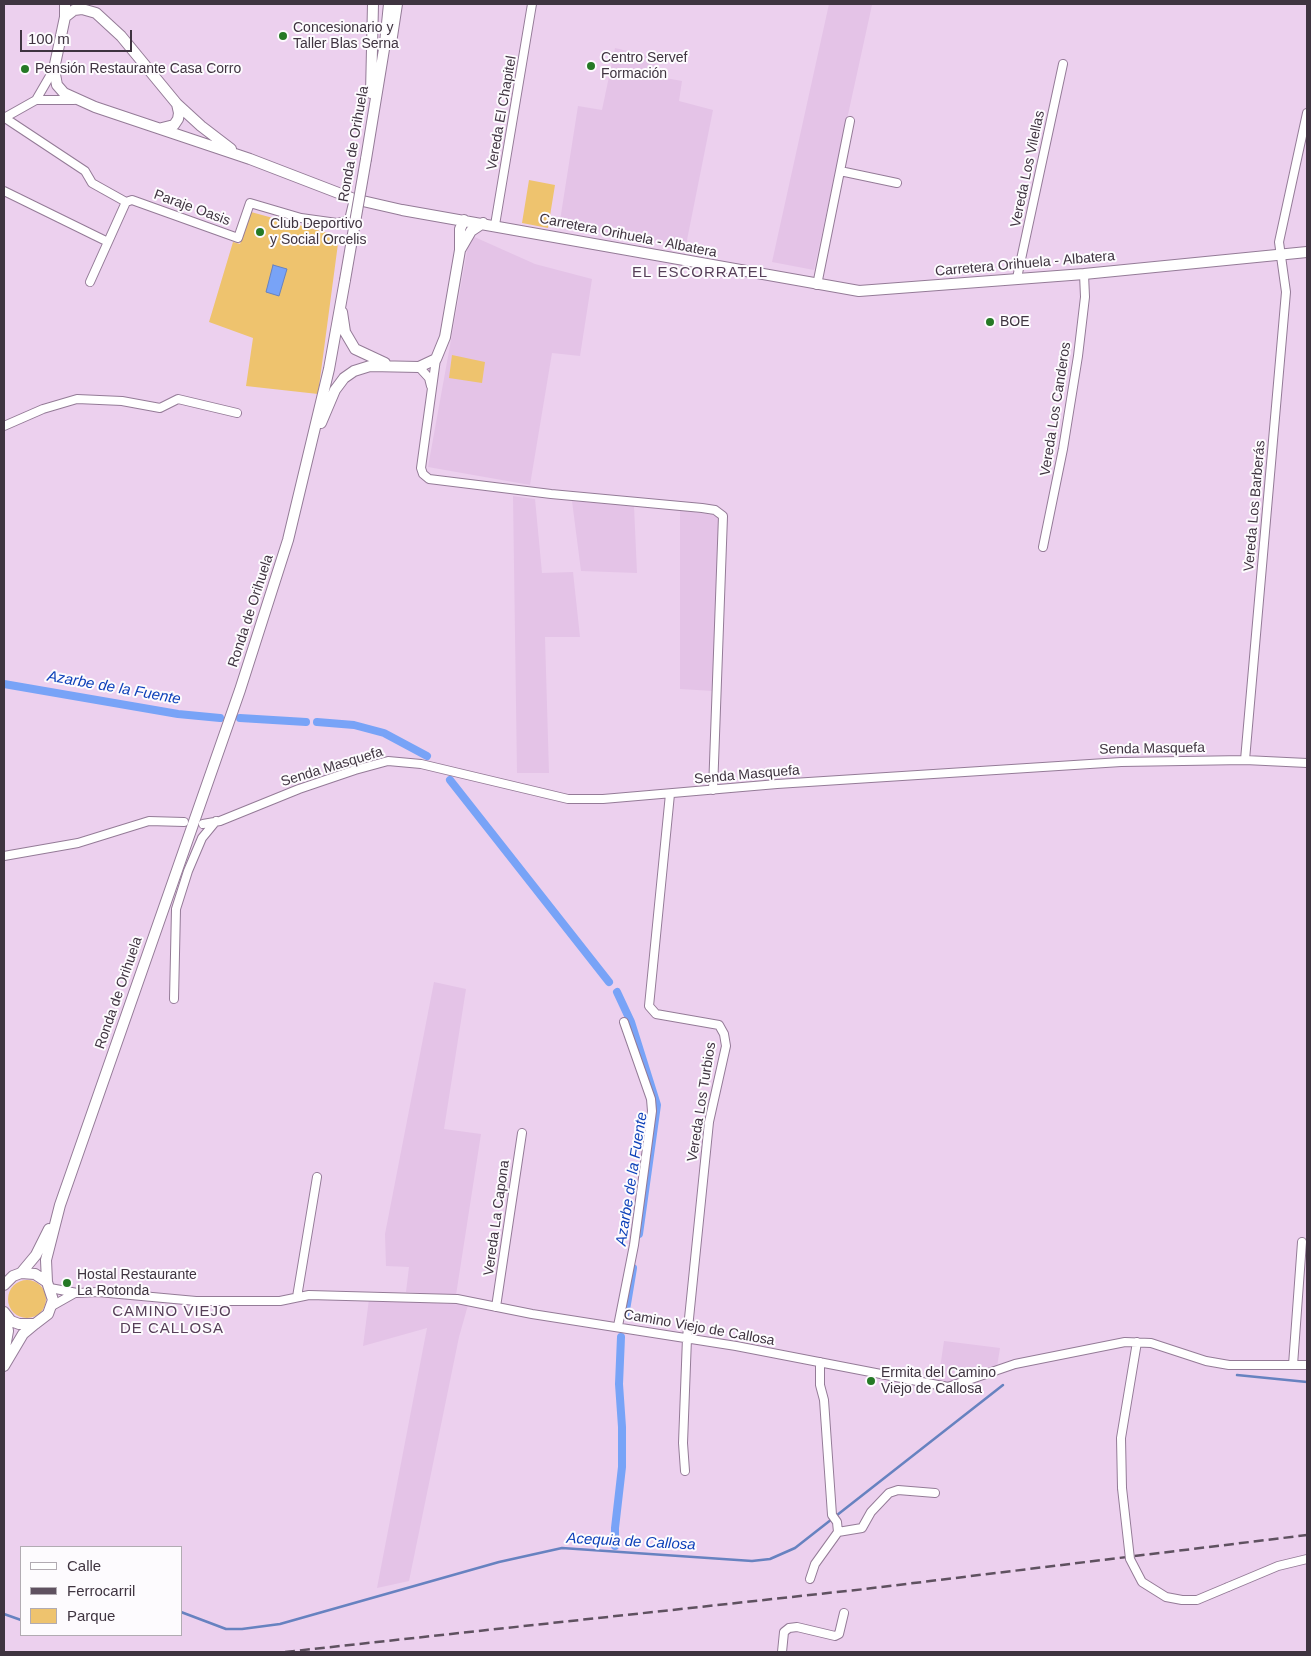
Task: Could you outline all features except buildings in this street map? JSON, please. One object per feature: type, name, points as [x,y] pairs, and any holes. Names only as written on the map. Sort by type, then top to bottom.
[{"type":"main road","points":[[65,4],[66,17],[54,69],[57,85],[64,93],[250,159]]},
{"type":"main road","points":[[366,159],[366,123],[373,73],[373,4]]},
{"type":"main road","name":"Ronda de Orihuela","points":[[52,1306],[46,1260],[60,1205],[240,690],[288,540],[311,447],[341,305],[377,92],[389,4]]},
{"type":"main road","points":[[377,92],[387,65],[397,4]]},
{"type":"main road","points":[[66,17],[74,10],[93,8],[121,36],[178,104],[226,145],[250,159]]},
{"type":"main road","points":[[161,128],[174,125],[178,120],[180,113],[178,104]]},
{"type":"main road","name":"Carretera Orihuela - Albatera","points":[[250,159],[354,199],[435,216],[495,225],[818,285],[872,292],[1307,252]]},
{"type":"main road","points":[[435,216],[450,223],[456,229],[460,250]]},
{"type":"main road","points":[[311,447],[335,390],[344,378],[354,370],[370,366],[419,367],[436,359],[444,342],[460,250],[466,235],[464,220]]},
{"type":"main road","points":[[460,250],[472,231],[483,223]]},
{"type":"main road","points":[[341,305],[345,332],[355,349],[363,355],[390,366]]},
{"type":"main road","name":"Ronda de Orihuela","points":[[4,1285],[14,1276],[22,1273],[36,1255],[60,1205]]},
{"type":"main road","points":[[22,1273],[35,1274],[48,1285]]},
{"type":"main road","points":[[4,1366],[23,1334],[48,1314],[52,1306]]},
{"type":"main road","points":[[4,1314],[19,1324],[35,1324]]},
{"type":"main road","points":[[4,1314],[8,1331],[4,1353]]},
{"type":"street","name":"Vereda El Chapitel","points":[[495,225],[532,4]]},
{"type":"street","name":"Vereda Los Vilellas","points":[[1017,278],[1063,64]]},
{"type":"street","points":[[36,100],[54,69]]},
{"type":"street","points":[[4,118],[36,100],[50,98],[80,100]]},
{"type":"street","name":"Vereda Los Barberás","points":[[1245,760],[1286,292],[1279,242],[1307,113]]},
{"type":"street","name":"Paraje Oasis","points":[[4,118],[85,171],[92,183],[126,202],[132,200],[238,238],[250,203],[301,218],[337,223],[349,220],[354,199]]},
{"type":"street","points":[[818,285],[850,121]]},
{"type":"street","points":[[840,171],[897,183]]},
{"type":"street","points":[[4,191],[108,242]]},
{"type":"street","points":[[90,282],[126,202]]},
{"type":"street","name":"Vereda Los Canderos","points":[[1043,547],[1064,450],[1085,297],[1084,274]]},
{"type":"street","points":[[436,359],[421,468],[423,474],[429,479],[551,494],[702,508],[716,510],[723,516],[713,790]]},
{"type":"street","points":[[419,367],[428,378],[432,390]]},
{"type":"street","points":[[4,426],[43,408],[77,400],[122,401],[160,408],[178,399],[238,414]]},
{"type":"street","name":"Senda Masquefa","points":[[203,824],[216,821],[299,789],[388,761],[422,764],[568,799],[604,799],[992,768],[1121,762],[1245,760],[1307,763]]},
{"type":"street","name":"Vereda Los Turbios","points":[[670,794],[650,1006],[656,1014],[718,1025],[724,1034],[726,1046],[709,1122],[694,1290],[687,1338],[685,1471]]},
{"type":"street","points":[[4,856],[78,843],[149,821],[184,822]]},
{"type":"street","points":[[174,999],[176,909],[188,871],[202,838],[216,821]]},
{"type":"street","points":[[618,1326],[634,1245],[652,1111],[651,1099],[624,1022]]},
{"type":"street","name":"Vereda La Capona","points":[[496,1307],[522,1133]]},
{"type":"street","points":[[298,1297],[317,1178]]},
{"type":"street","points":[[1293,1365],[1302,1242]]},
{"type":"street","name":"Camino Viejo de Callosa","points":[[48,1285],[77,1293],[139,1294],[196,1301],[280,1301],[309,1295],[447,1298],[687,1338],[948,1387],[1015,1364],[1110,1344],[1137,1342],[1151,1343],[1218,1364],[1307,1365]]},
{"type":"street","points":[[52,1306],[77,1293]]},
{"type":"street","points":[[1137,1342],[1121,1438],[1122,1488],[1130,1559],[1142,1582],[1166,1597],[1197,1600],[1278,1566],[1307,1559]]},
{"type":"street","points":[[810,1579],[815,1564],[838,1532],[837,1522],[832,1515],[824,1400],[820,1385],[820,1362]]},
{"type":"street","points":[[838,1532],[862,1528],[871,1512],[885,1496],[894,1491],[935,1493]]},
{"type":"street","points":[[782,1652],[784,1632],[789,1628],[797,1627],[835,1636],[839,1634],[844,1613]]},
{"type":"shaded area","points":[[829,4],[872,5],[814,270],[772,262]]},
{"type":"shaded area","points":[[615,48],[656,58],[654,76],[682,81],[679,101],[713,110],[686,245],[559,227],[578,106],[602,110]]},
{"type":"shaded area","points":[[470,235],[535,264],[592,279],[580,356],[552,353],[530,485],[428,467]]},
{"type":"shaded area","points":[[513,496],[535,499],[542,573],[573,572],[580,637],[545,637],[549,773],[517,773]]},
{"type":"shaded area","points":[[572,501],[634,506],[637,573],[581,571]]},
{"type":"shaded area","points":[[680,510],[719,516],[713,691],[680,689]]},
{"type":"shaded area","points":[[434,982],[466,989],[444,1129],[481,1134],[456,1295],[406,1292],[409,1267],[386,1266],[385,1234]]},
{"type":"shaded area","points":[[369,1299],[468,1305],[459,1337],[409,1581],[377,1588],[427,1328],[363,1346]]},
{"type":"shaded area","points":[[944,1341],[1000,1348],[997,1367],[953,1383],[938,1382]]},
{"type":"green space","points":[[529,180],[555,185],[548,228],[522,223]]},
{"type":"green space","points":[[251,212],[339,236],[318,394],[246,386],[253,338],[209,322],[233,242],[240,244]]},
{"type":"green space","points":[[452,355],[485,362],[482,383],[449,378]]},
{"type":"green space","points":[[27,1280],[41,1285],[46,1299],[41,1313],[27,1318],[13,1313],[8,1299],[13,1285]]},
{"type":"water","points":[[273,265],[287,269],[279,296],[266,292]]},
{"type":"waterway","name":"Azarbe de la Fuente","points":[[4,684],[178,714],[220,718]]},
{"type":"waterway","name":"Azarbe de la Fuente","points":[[240,718],[306,722]]},
{"type":"waterway","name":"Azarbe de la Fuente","points":[[317,722],[354,725],[384,733],[427,756]]},
{"type":"waterway","name":"Azarbe de la Fuente","points":[[450,780],[609,982]]},
{"type":"waterway","name":"Azarbe de la Fuente","points":[[617,992],[631,1022],[657,1105],[639,1234]]},
{"type":"waterway","name":"Azarbe de la Fuente","points":[[625,1316],[633,1268]]},
{"type":"waterway","name":"Azarbe de la Fuente","points":[[615,1546],[615,1528],[622,1467],[619,1384],[621,1337]]},
{"type":"waterway","name":"Acequia de Callosa","points":[[1237,1375],[1307,1382]]},
{"type":"waterway","name":"Acequia de Callosa","points":[[182,1612],[226,1629],[280,1624],[499,1562],[562,1548],[752,1561],[770,1559],[795,1548],[1003,1385]]},
{"type":"waterway","name":"Acequia de Callosa","points":[[4,1614],[20,1620]]},
{"type":"railway","points":[[285,1652],[865,1589],[1307,1535]]},
{"type":"place","name":"Concesionario y Taller Blas Serna","points":[[283,36]]},
{"type":"place","name":"Centro Servef Formación","points":[[591,66]]},
{"type":"place","name":"Pensión Restaurante Casa Corro","points":[[25,69]]},
{"type":"place","name":"Club Deportivo y Social Orcelis","points":[[260,232]]},
{"type":"place","name":"BOE","points":[[990,322]]},
{"type":"place","name":"Hostal Restaurante La Rotonda","points":[[67,1283]]},
{"type":"place","name":"Ermita del Camino Viejo de Callosa","points":[[871,1381]]},
{"type":"district","name":"EL ESCORRATEL","points":[[700,273]]},
{"type":"district","name":"CAMINO VIEJO DE CALLOSA","points":[[172,1320]]}]
